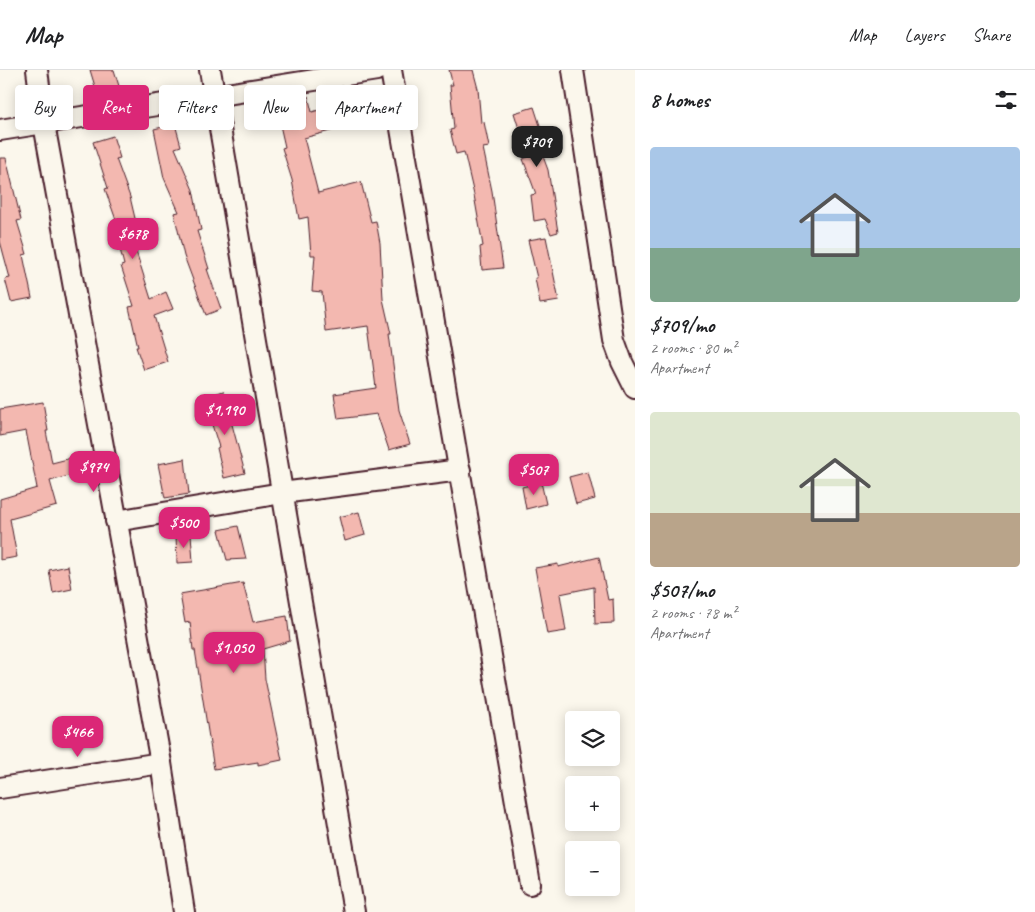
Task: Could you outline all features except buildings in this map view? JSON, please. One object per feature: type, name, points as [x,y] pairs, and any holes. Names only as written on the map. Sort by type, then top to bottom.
[{"type":"street","points":[[37,70],[39,85]]},
{"type":"street","points":[[210,70],[213,85]]},
{"type":"street","points":[[234,94],[378,70]]},
{"type":"street","points":[[391,70],[530,884]]},
{"type":"street","points":[[573,70],[614,340],[635,388]]},
{"type":"street","points":[[73,119],[159,106]]},
{"type":"street","points":[[0,130],[15,128]]},
{"type":"street","points":[[45,130],[161,763],[184,912]]},
{"type":"street","points":[[221,130],[354,912]]},
{"type":"street","points":[[116,521],[282,493],[460,470]]},
{"type":"street","points":[[0,788],[161,763]]}]
